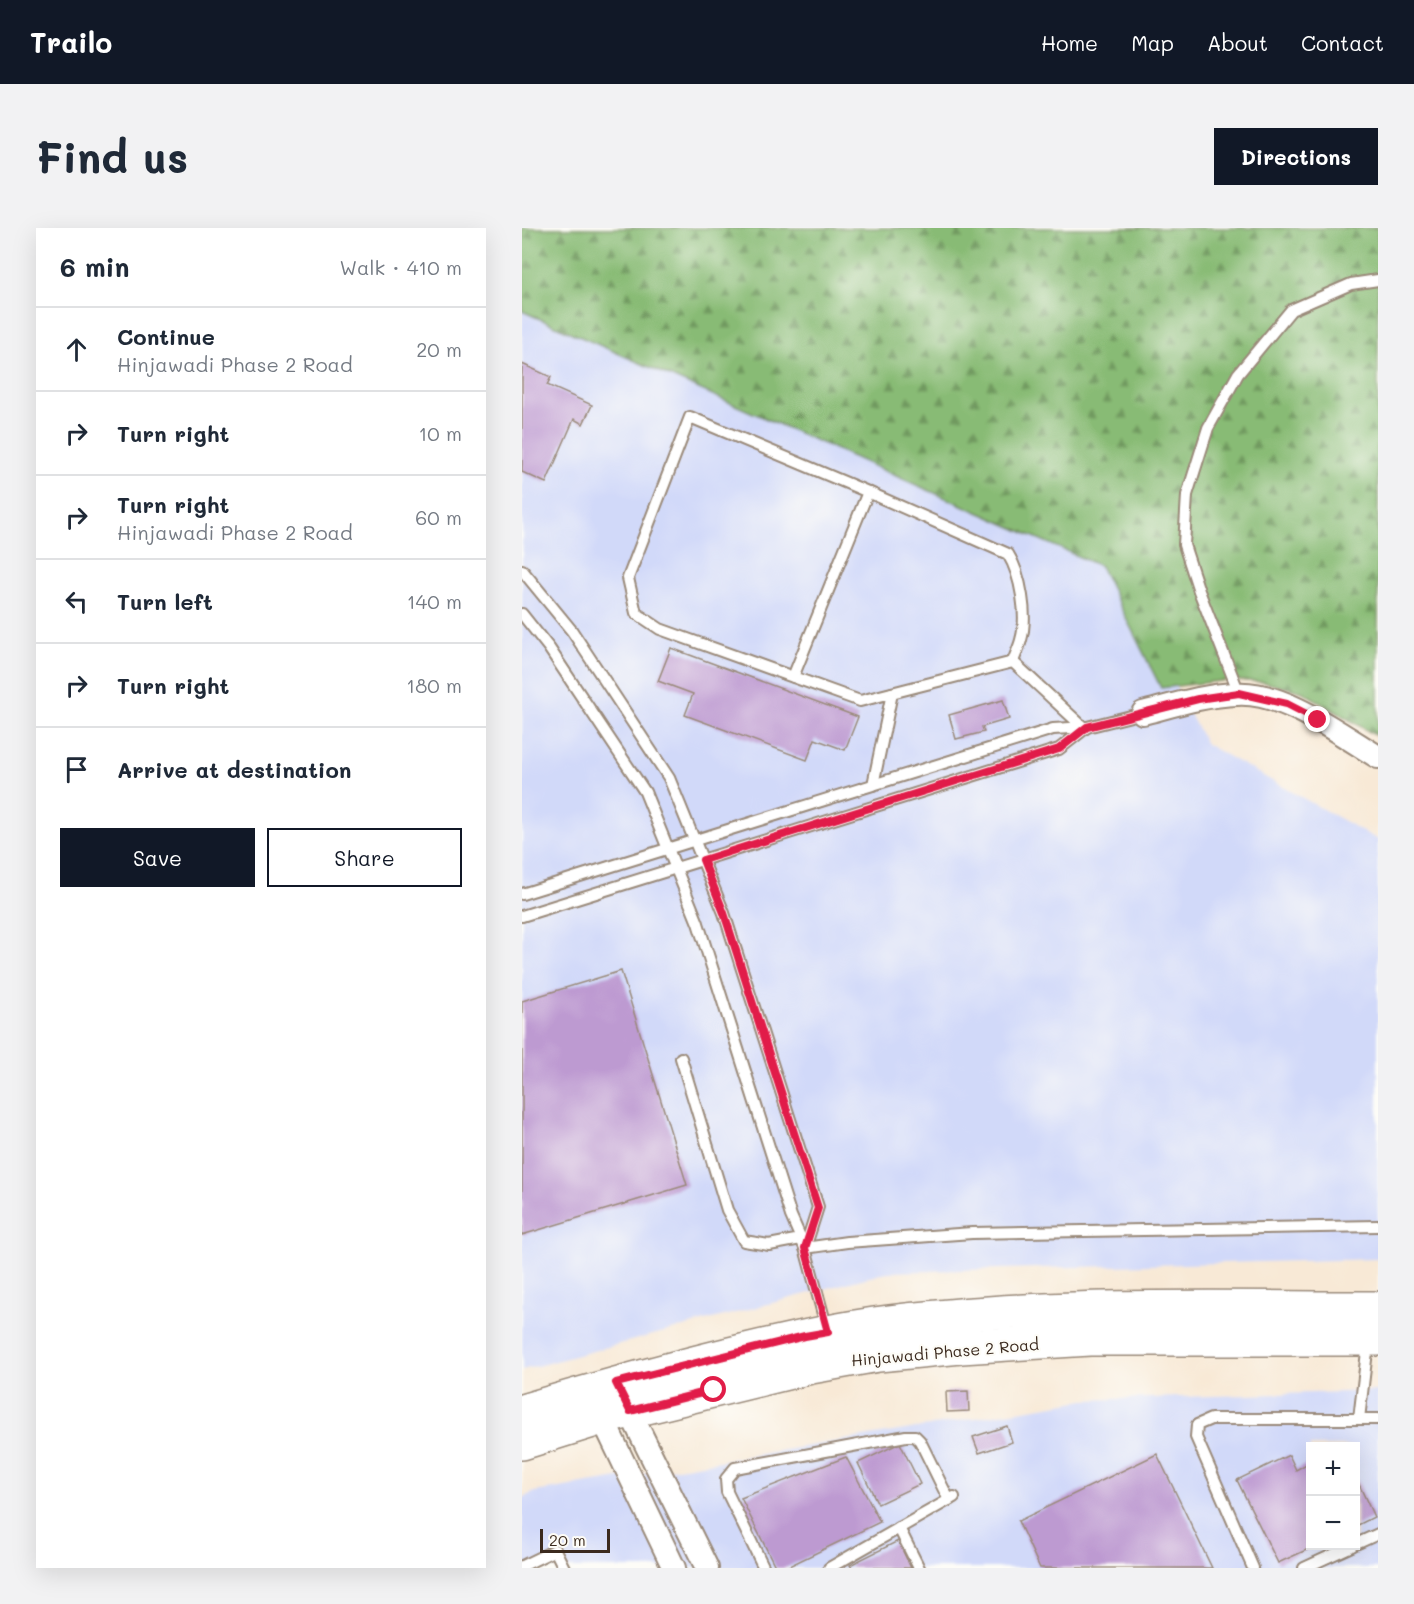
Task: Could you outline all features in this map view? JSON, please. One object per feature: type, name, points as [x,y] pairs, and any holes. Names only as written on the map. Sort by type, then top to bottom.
[{"type":"main road","name":"Hinjawadi Phase 2 Road","points":[[522,1443],[609,1401],[805,1336],[884,1323],[1089,1308],[1378,1308]]},
{"type":"main road","name":"Hinjawadi Phase 2 Road","points":[[522,1411],[609,1401],[878,1355],[949,1348],[1090,1339],[1373,1339]]},
{"type":"street","points":[[1143,713],[1198,699],[1239,693],[1287,704],[1378,757]]},
{"type":"street","points":[[609,1401],[674,1568]]},
{"type":"street","points":[[609,1401],[706,1568]]},
{"type":"lane","points":[[1239,693],[1198,591],[1184,545],[1187,495],[1208,428],[1238,374],[1291,310],[1351,284],[1378,280]]},
{"type":"lane","points":[[690,417],[1008,554],[1015,566],[1021,591],[1023,624],[1022,640],[1012,662],[860,701],[660,630],[636,614],[628,578],[690,417]]},
{"type":"lane","points":[[793,677],[868,492]]},
{"type":"lane","points":[[522,570],[572,631],[669,778],[695,840],[724,913],[818,1208],[803,1243]]},
{"type":"lane","points":[[522,614],[549,648],[645,792],[698,923],[791,1216],[803,1243],[828,1332]]},
{"type":"lane","points":[[1012,662],[1085,727]]},
{"type":"lane","points":[[873,785],[892,693]]},
{"type":"lane","points":[[522,894],[1053,729],[1085,727],[1143,713]]},
{"type":"lane","points":[[522,916],[1059,749],[1085,727]]},
{"type":"lane","points":[[681,1058],[727,1210],[744,1241],[769,1245],[972,1233],[1378,1226]]},
{"type":"lane","points":[[1359,1419],[1373,1339]]},
{"type":"lane","points":[[1253,1568],[1196,1437],[1197,1425],[1211,1419],[1378,1419]]},
{"type":"lane","points":[[764,1568],[728,1491],[726,1479],[735,1468],[915,1436],[952,1498],[829,1568]]},
{"type":"lane","points":[[898,1528],[919,1568]]},
{"type":"lane","points":[[1360,1542],[1378,1534]]},
{"type":"lane","points":[[522,1566],[555,1550],[564,1568]]},
{"type":"lane","points":[[1304,1568],[1343,1550]]},
{"type":"shaded area","points":[[522,292],[1105,554],[1206,744],[1378,840],[1378,1259],[888,1272],[522,1370]]},
{"type":"shaded area","points":[[1378,1391],[1378,1568],[522,1568],[522,1498],[535,1492],[1084,1400]]},
{"type":"green space","points":[[522,228],[1378,228],[1378,737],[1303,692],[1263,682],[1229,680],[1161,688],[1100,566],[522,311]]},
{"type":"building","points":[[522,364],[551,377],[547,385],[592,405],[583,424],[574,419],[546,483],[522,472]]},
{"type":"building","points":[[671,648],[858,717],[845,750],[815,739],[807,760],[685,715],[693,694],[658,681]]},
{"type":"building","points":[[1003,700],[1009,719],[982,727],[984,732],[956,739],[949,715]]},
{"type":"building","points":[[621,971],[687,1185],[522,1235],[522,1001]]},
{"type":"building","points":[[968,1391],[969,1411],[947,1412],[946,1392]]},
{"type":"building","points":[[1007,1426],[1012,1442],[979,1453],[973,1437]]},
{"type":"building","points":[[900,1443],[920,1484],[878,1504],[858,1463]]},
{"type":"building","points":[[1157,1454],[1212,1568],[1040,1568],[1018,1521]]},
{"type":"building","points":[[1289,1455],[1296,1470],[1306,1464],[1306,1550],[1278,1563],[1237,1480]]},
{"type":"building","points":[[846,1457],[880,1522],[785,1568],[776,1568],[741,1498]]},
{"type":"building","points":[[1360,1487],[1374,1517],[1360,1524]]},
{"type":"building","points":[[898,1541],[911,1568],[852,1568],[850,1565]]},
{"type":"route","points":[[714,1390],[630,1411],[616,1383],[828,1332],[805,1248],[818,1208],[724,913],[703,860],[1059,749],[1087,727],[1198,699],[1239,693],[1258,696],[1287,704],[1318,720]]}]
